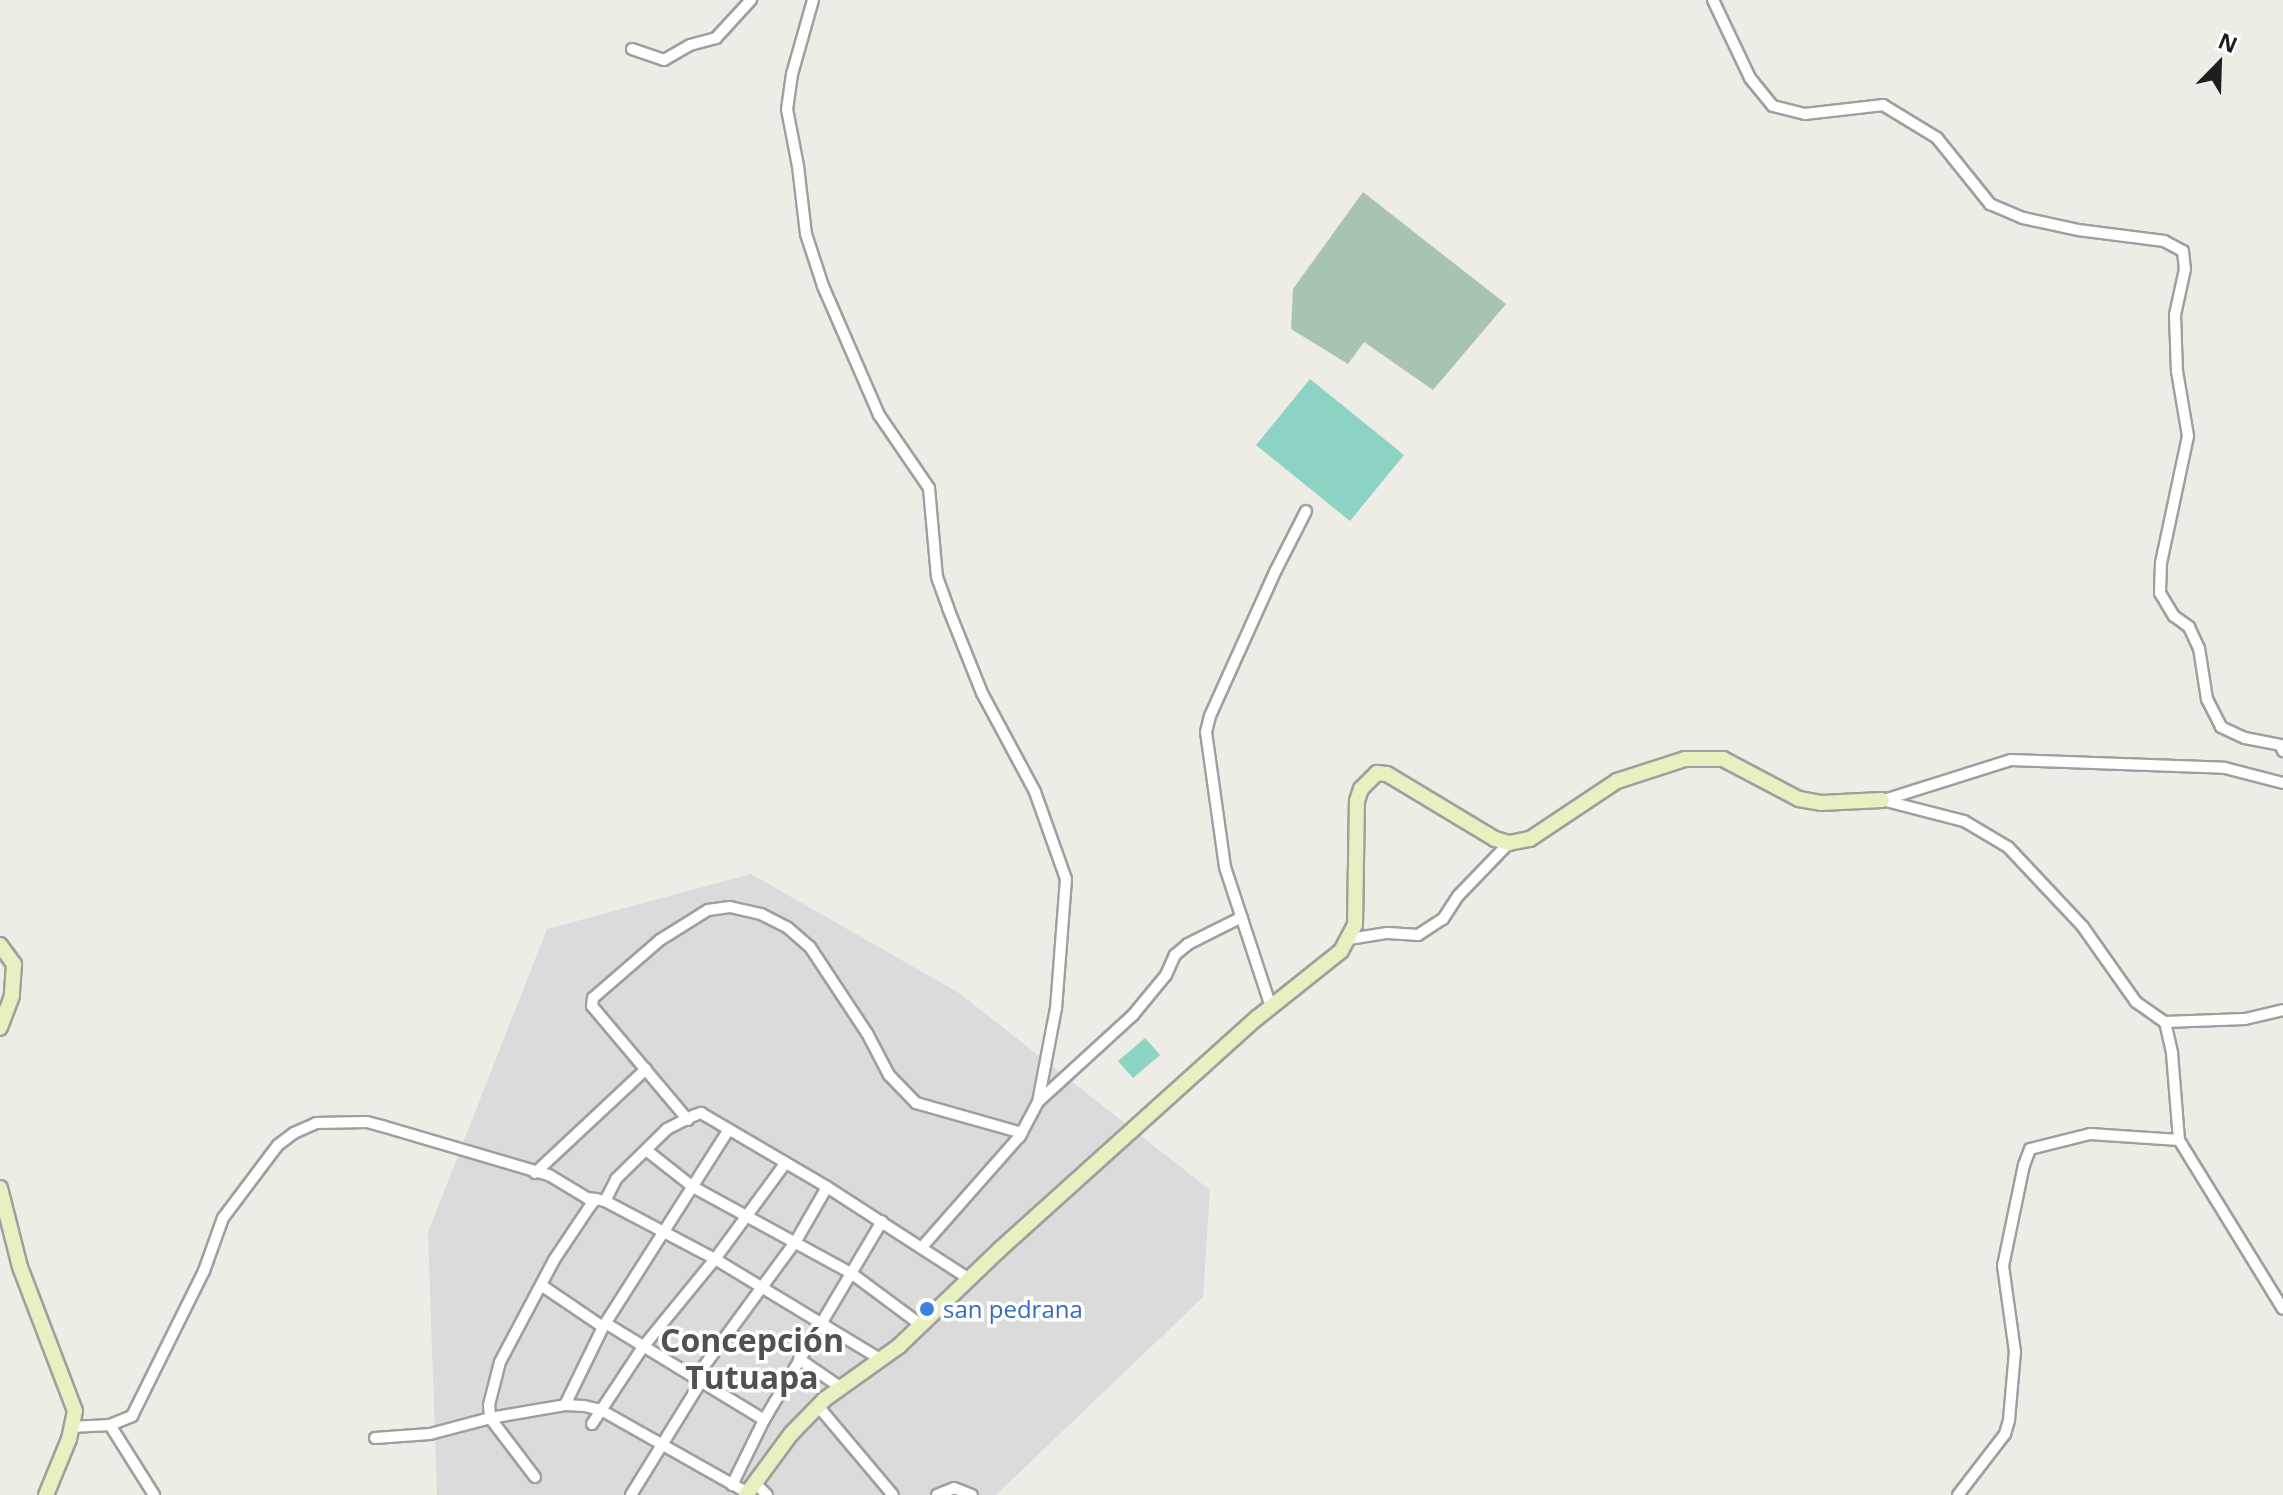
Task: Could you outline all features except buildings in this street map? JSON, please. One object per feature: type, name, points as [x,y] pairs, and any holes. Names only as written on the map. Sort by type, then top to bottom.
[{"type":"street","points":[[632,49],[664,60],[690,45],[716,38],[751,0]]},
{"type":"street","points":[[813,0],[792,74],[787,109],[806,234],[823,286],[879,415],[929,488],[937,577],[982,693],[1035,792],[1066,879],[1056,1008],[1038,1102],[1022,1133],[922,1247]]},
{"type":"street","points":[[1713,0],[1750,78],[1773,106],[1805,114],[1883,105],[1937,138],[1990,204],[2023,218],[2078,230],[2164,241],[2183,251],[2185,269],[2175,315],[2176,357],[2188,436],[2161,563],[2160,593],[2174,616],[2189,627],[2199,648],[2207,699],[2221,727],[2245,738],[2280,745],[2283,751]]},
{"type":"street","points":[[1271,1007],[1221,848],[1206,732],[1210,716],[1276,570],[1306,511]]},
{"type":"street","points":[[750,1490],[791,1434],[818,1406],[921,1325],[1271,1007],[1332,958],[1349,939],[1355,925],[1357,801],[1361,789],[1377,773],[1387,774],[1495,839],[1509,843],[1530,839],[1617,781],[1685,759],[1723,759],[1799,799],[1821,803],[1882,800],[2011,760],[2225,768],[2283,783]]},
{"type":"street","points":[[1882,800],[1964,821],[2008,847],[2083,927],[2136,1002],[2165,1022],[2230,1021],[2283,1010]]},
{"type":"street","points":[[1349,939],[1388,933],[1418,935],[1443,919],[1458,896],[1509,843]]},
{"type":"street","points":[[688,1120],[592,1006],[593,998],[660,940],[708,910],[730,907],[761,914],[788,928],[810,947],[867,1033],[889,1075],[916,1103],[1022,1133]]},
{"type":"street","points":[[1038,1102],[1133,1015],[1166,975],[1175,955],[1188,944],[1242,917]]},
{"type":"street","points":[[0,945],[14,964],[12,996],[0,1028]]},
{"type":"street","points":[[2165,1022],[2176,1082],[2179,1140],[2283,1309]]},
{"type":"street","points":[[535,1173],[646,1069]]},
{"type":"street","points":[[535,1477],[490,1418],[489,1405],[500,1362],[541,1285],[616,1179],[667,1129],[701,1113],[882,1221],[969,1279]]},
{"type":"street","points":[[71,1427],[125,1421],[141,1404],[204,1271],[223,1218],[278,1145],[316,1123],[367,1122],[549,1175],[587,1198],[601,1200],[666,1231],[880,1359]]},
{"type":"street","points":[[565,1405],[603,1327],[728,1131]]},
{"type":"street","points":[[1958,1495],[2005,1434],[2009,1420],[2015,1352],[2003,1266],[2030,1149],[2090,1134],[2179,1140]]},
{"type":"street","points":[[646,1150],[693,1187],[748,1214],[851,1273],[921,1325]]},
{"type":"street","points":[[592,1424],[643,1347],[715,1259],[784,1165]]},
{"type":"street","points":[[631,1495],[699,1379],[796,1241],[827,1187]]},
{"type":"street","points":[[0,1188],[20,1267],[75,1411],[46,1495]]},
{"type":"street","points":[[732,1485],[764,1420],[882,1221]]},
{"type":"street","points":[[541,1285],[603,1327]]},
{"type":"street","points":[[603,1327],[607,1324],[764,1420]]},
{"type":"street","points":[[799,1359],[840,1387]]},
{"type":"street","points":[[375,1438],[430,1434],[490,1418],[565,1405],[601,1410],[732,1485],[767,1495]]},
{"type":"street","points":[[818,1406],[893,1495]]},
{"type":"street","points":[[110,1425],[154,1495]]},
{"type":"street","points":[[937,1495],[954,1488],[972,1495]]},
{"type":"shaded area","points":[[1310,379],[1404,455],[1350,521],[1256,445]]},
{"type":"shaded area","points":[[751,874],[959,993],[1210,1190],[1203,1297],[996,1495],[437,1495],[428,1232],[547,929]]},
{"type":"shaded area","points":[[1145,1038],[1160,1055],[1133,1078],[1118,1061]]},
{"type":"green space","points":[[1363,192],[1506,304],[1433,390],[1364,342],[1348,364],[1291,329],[1293,289]]},
{"type":"place","name":"san pedrana","points":[[927,1309]]},
{"type":"district","name":"Concepción Tutuapa","points":[[752,1360]]}]
